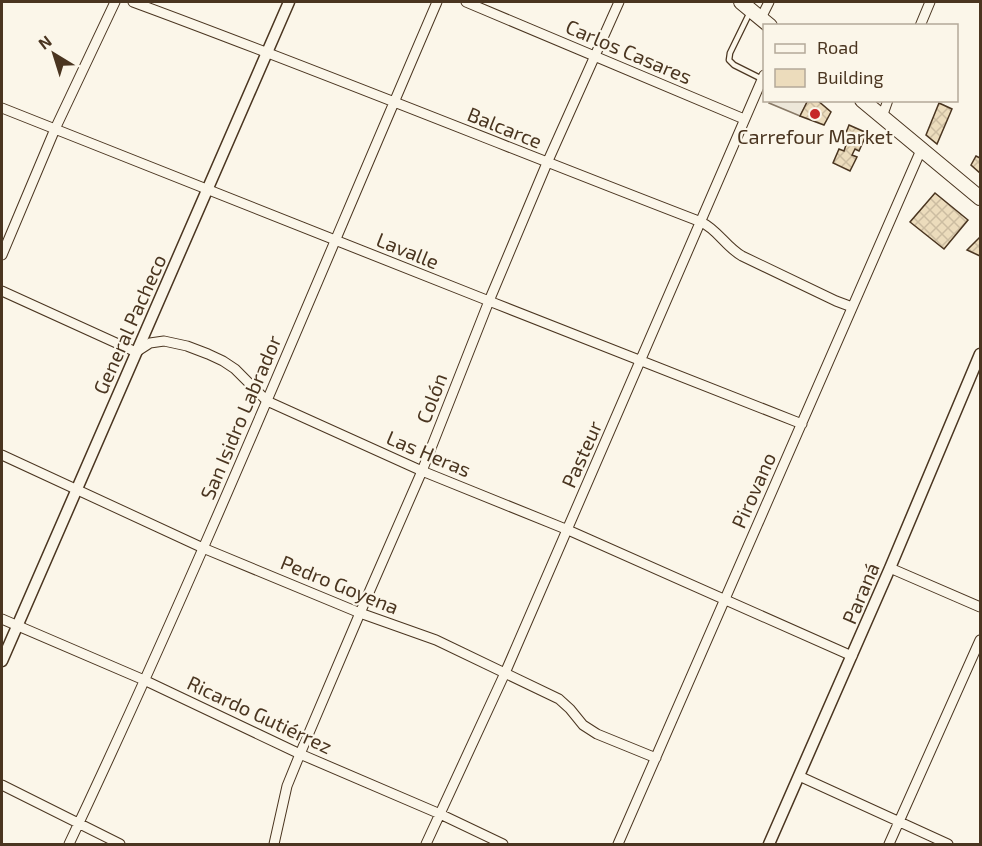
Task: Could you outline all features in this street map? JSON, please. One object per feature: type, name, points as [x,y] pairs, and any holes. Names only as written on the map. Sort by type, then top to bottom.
[{"type":"main road","points":[[864,102],[981,198]]},
{"type":"street","points":[[2,255],[55,129],[115,2]]},
{"type":"street","name":"Balcarce","points":[[133,2],[267,51],[701,222],[707,225],[734,252],[852,307]]},
{"type":"street","name":"General Pacheco","points":[[2,662],[289,2]]},
{"type":"street","name":"San Isidro Labrador","points":[[69,844],[203,548],[437,2]]},
{"type":"street","name":"Carlos Casares","points":[[466,2],[744,119]]},
{"type":"street","name":"Colón","points":[[274,844],[288,786],[300,754],[422,471],[489,301],[547,163],[619,2]]},
{"type":"street","points":[[756,14],[769,2]]},
{"type":"street","points":[[921,24],[930,2]]},
{"type":"street","name":"Pasteur","points":[[426,844],[505,673],[763,79]]},
{"type":"street","points":[[882,117],[887,102]]},
{"type":"street","name":"Lavalle","points":[[2,108],[802,424]]},
{"type":"street","name":"Pirovano","points":[[618,844],[921,150]]},
{"type":"street","points":[[2,291],[136,352]]},
{"type":"street","name":"Las Heras","points":[[136,352],[150,343],[164,341],[187,346],[223,361],[235,369],[267,401],[422,471],[568,530],[852,656]]},
{"type":"street","name":"Paraná","points":[[769,844],[981,354]]},
{"type":"street","name":"Pedro Goyena","points":[[2,455],[203,548],[360,613],[436,640],[559,699],[583,725],[597,734],[656,758]]},
{"type":"street","points":[[890,568],[981,607]]},
{"type":"street","name":"Ricardo Gutiérrez","points":[[2,618],[144,680],[300,754],[440,814],[503,844]]},
{"type":"street","points":[[889,844],[981,640]]},
{"type":"street","points":[[799,776],[948,844]]},
{"type":"street","points":[[2,785],[120,844]]},
{"type":"lane","points":[[756,14],[730,53],[729,60],[734,65],[763,77]]},
{"type":"shaded area","points":[[770,102],[807,102],[800,116]]},
{"type":"building","name":"Carrefour Market","points":[[807,102],[819,102],[831,112],[824,125],[800,116]]},
{"type":"building","points":[[939,103],[952,109],[937,144],[926,135]]},
{"type":"building","points":[[849,125],[867,133],[859,151],[855,149],[852,155],[857,157],[850,171],[833,163],[839,149],[844,151],[846,145],[842,143]]},
{"type":"building","points":[[976,156],[980,158],[980,173],[971,165]]},
{"type":"building","points":[[935,193],[968,220],[944,249],[910,222]]},
{"type":"building","points":[[980,237],[980,256],[967,250]]},
{"type":"place","name":"Carrefour Market","points":[[815,114]]}]
